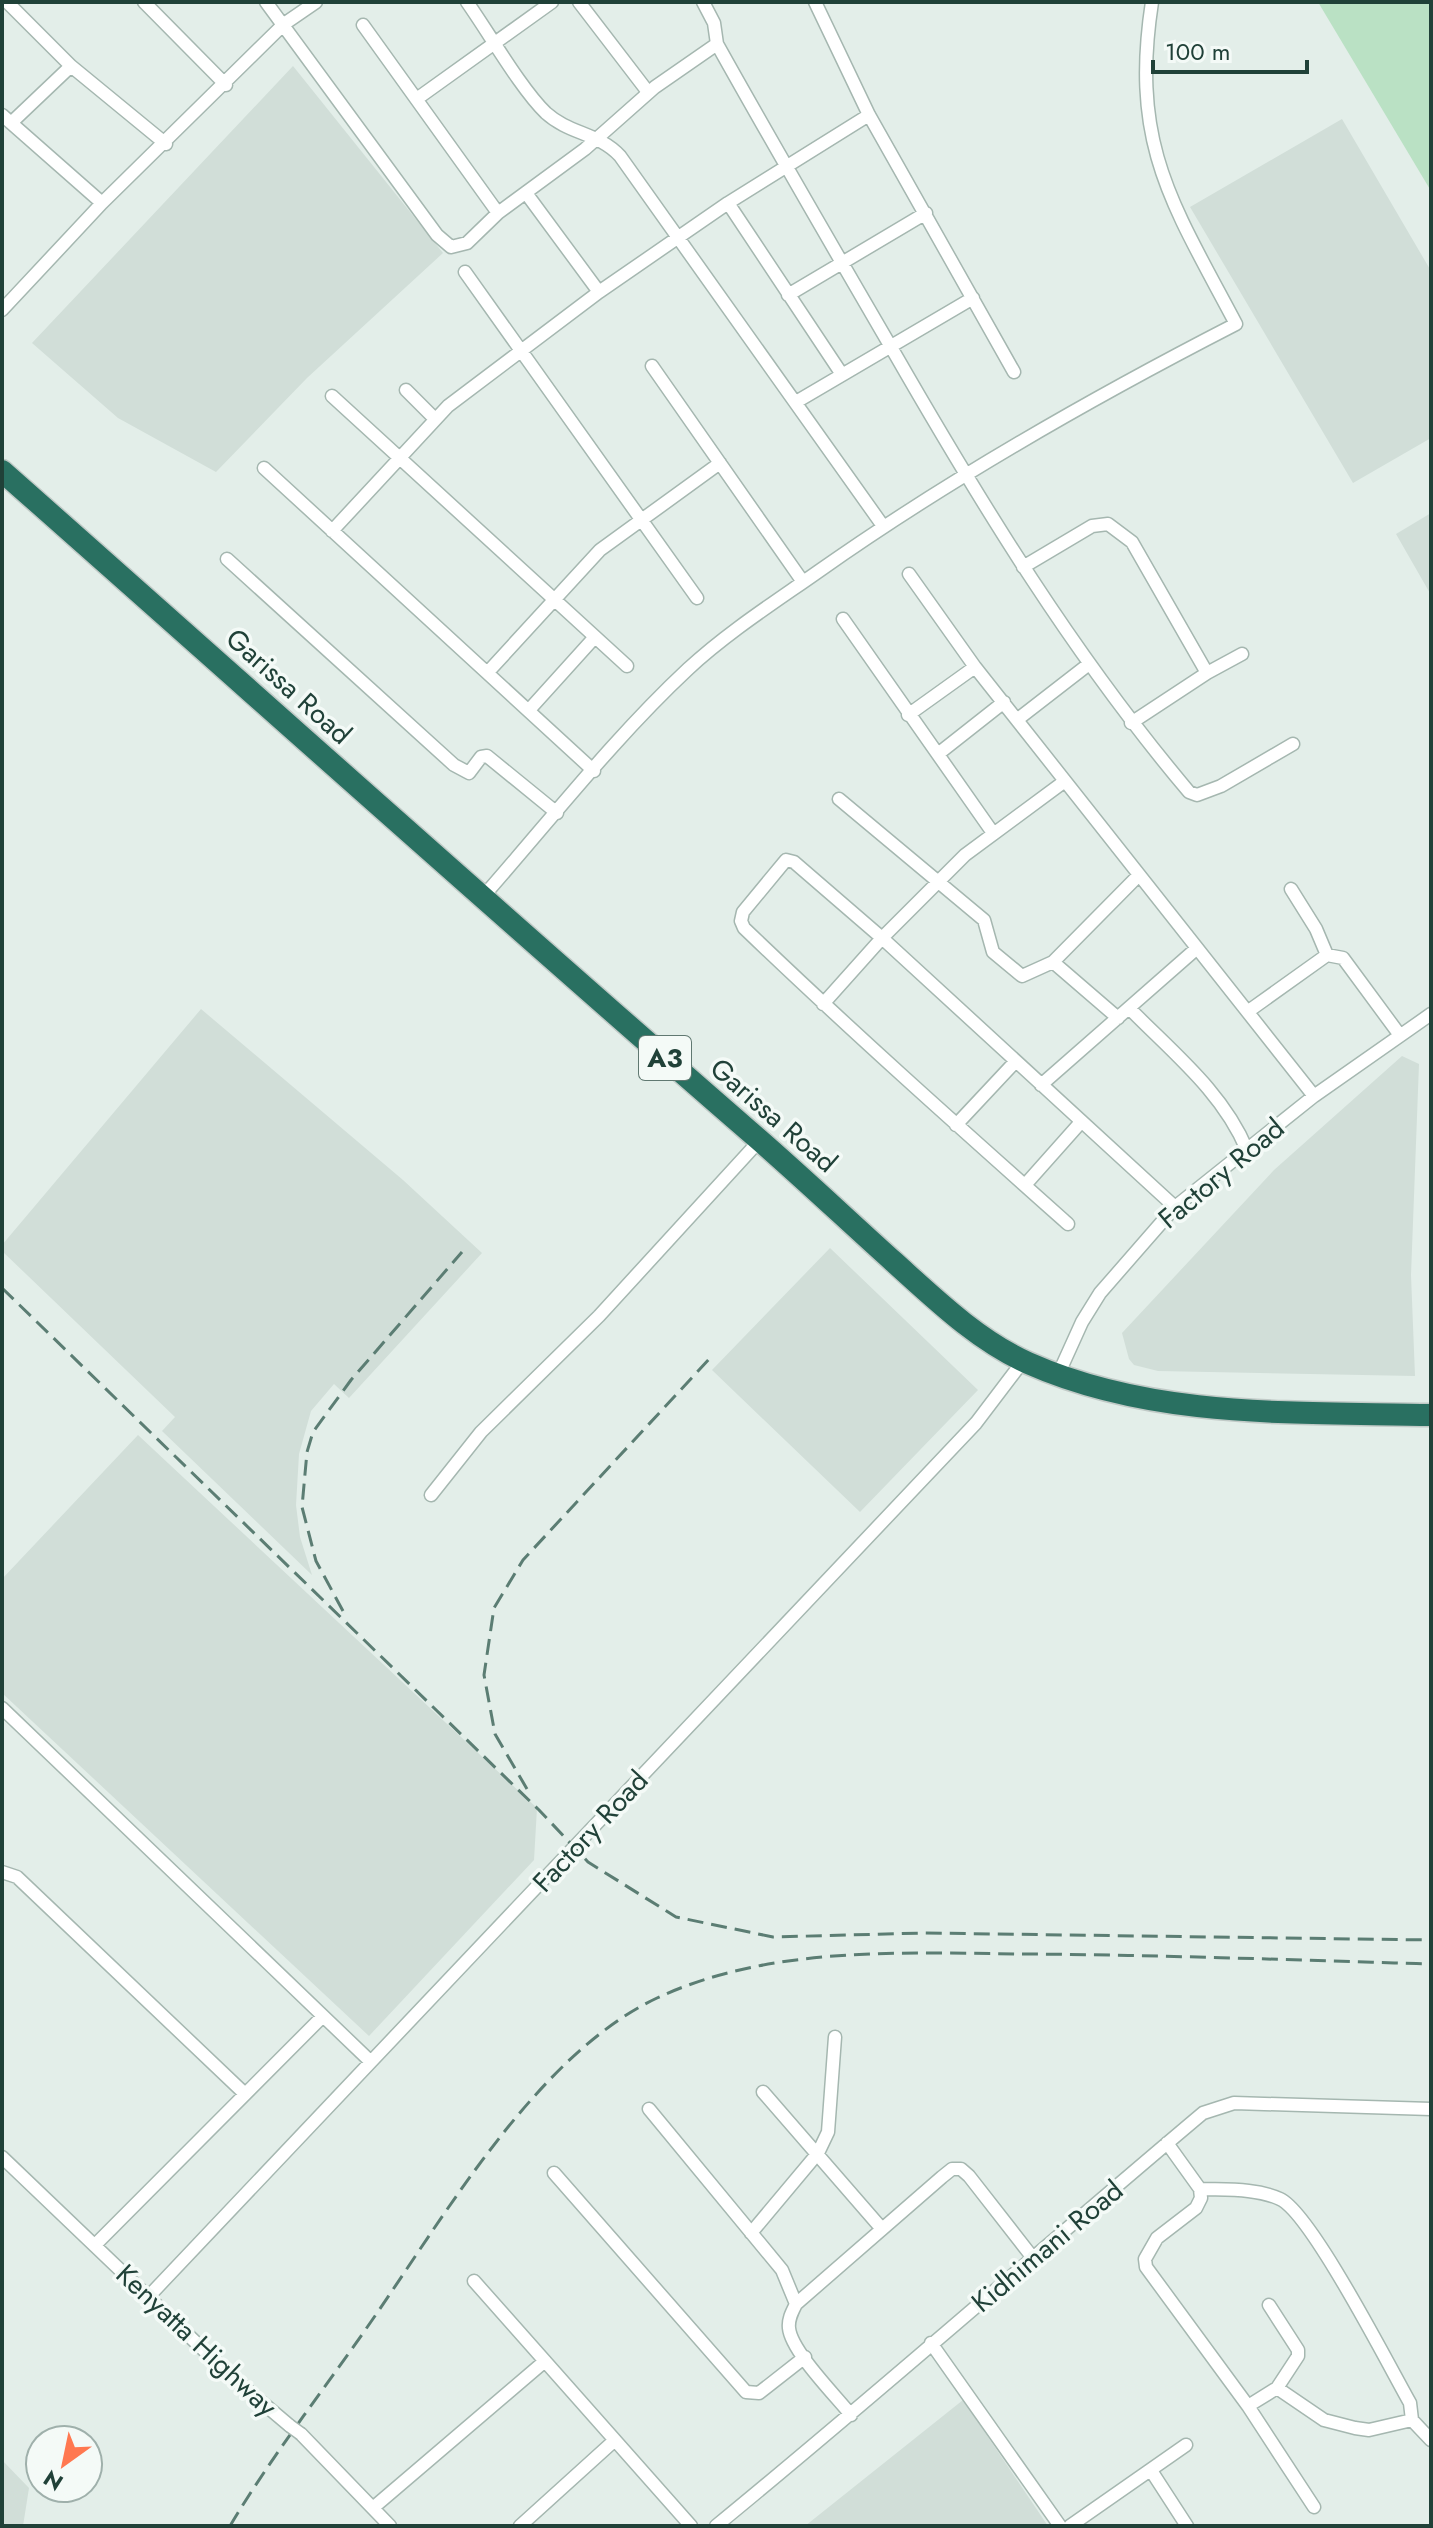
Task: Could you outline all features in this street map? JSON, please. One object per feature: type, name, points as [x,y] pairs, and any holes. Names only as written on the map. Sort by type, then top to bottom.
[{"type":"highway","name":"Garissa Road","points":[[2,471],[481,899],[760,1140],[939,1303],[1023,1361],[1058,1375],[1140,1398],[1214,1408],[1431,1415]]},
{"type":"street","points":[[7,2],[71,66],[166,144]]},
{"type":"street","points":[[144,2],[226,85]]},
{"type":"street","points":[[266,2],[446,244],[457,248],[598,137],[648,92],[717,44]]},
{"type":"street","points":[[2,310],[102,203],[226,85],[284,24],[316,2]]},
{"type":"street","points":[[467,2],[546,112],[573,129],[598,137],[620,156],[883,526]]},
{"type":"street","points":[[418,98],[552,2]]},
{"type":"street","points":[[579,2],[648,92]]},
{"type":"street","points":[[703,2],[714,23],[717,44],[841,265],[1023,567],[1131,723],[1189,792],[1197,795],[1221,786],[1293,744]]},
{"type":"street","points":[[815,2],[869,115],[1014,372]]},
{"type":"street","points":[[481,899],[690,668],[883,526],[1092,399],[1236,324],[1171,201],[1154,157],[1145,99],[1145,49],[1152,2]]},
{"type":"street","points":[[363,25],[498,213]]},
{"type":"street","points":[[71,66],[6,119],[102,203]]},
{"type":"street","points":[[332,531],[435,419],[522,351],[677,237],[784,166],[869,115]]},
{"type":"street","points":[[526,193],[599,292]]},
{"type":"street","points":[[728,203],[841,373]]},
{"type":"street","points":[[788,295],[926,213]]},
{"type":"street","points":[[465,272],[697,598]]},
{"type":"street","points":[[796,402],[973,298]]},
{"type":"street","points":[[652,366],[803,582]]},
{"type":"street","points":[[406,390],[435,419]]},
{"type":"street","points":[[332,396],[397,459],[627,666]]},
{"type":"street","points":[[488,672],[600,550],[720,463]]},
{"type":"street","points":[[264,468],[594,771]]},
{"type":"street","points":[[1023,567],[1092,526],[1108,524],[1120,529],[1132,542],[1207,673]]},
{"type":"street","points":[[227,559],[454,765],[469,773],[481,757],[487,756],[557,813]]},
{"type":"street","points":[[909,574],[975,667],[1196,949],[1250,1010],[1314,1096]]},
{"type":"street","points":[[843,619],[993,833]]},
{"type":"street","points":[[529,710],[594,638]]},
{"type":"street","points":[[1131,723],[1242,654]]},
{"type":"street","points":[[1018,719],[1089,664]]},
{"type":"street","points":[[908,715],[975,667]]},
{"type":"street","points":[[938,754],[1004,702]]},
{"type":"street","points":[[823,1004],[936,882],[993,833],[1065,781]]},
{"type":"street","points":[[839,799],[984,920],[989,945],[1015,973],[1028,976],[1053,962],[1138,876]]},
{"type":"street","points":[[1068,1224],[823,1004],[741,921],[780,864],[794,862],[882,938],[1175,1207]]},
{"type":"street","points":[[1291,889],[1321,937],[1327,955]]},
{"type":"street","points":[[1041,1085],[1196,949]]},
{"type":"street","points":[[1250,1010],[1327,955],[1343,958],[1399,1034]]},
{"type":"street","points":[[1053,962],[1118,1018]]},
{"type":"street","points":[[1129,1008],[1216,1097],[1235,1122],[1247,1150]]},
{"type":"street","name":"Factory Road","points":[[1058,1375],[1082,1322],[1100,1293],[1175,1207],[1314,1096],[1431,1014]]},
{"type":"street","points":[[956,1125],[1015,1062]]},
{"type":"street","points":[[1025,1185],[1081,1122]]},
{"type":"street","points":[[431,1495],[481,1432],[599,1316],[760,1140]]},
{"type":"street","name":"Factory Road","points":[[150,2295],[976,1423],[1023,1361]]},
{"type":"street","points":[[2,1708],[370,2061]]},
{"type":"street","points":[[2,1872],[17,1877],[38,1895],[244,2093]]},
{"type":"street","points":[[95,2245],[322,2017]]},
{"type":"street","points":[[751,2233],[818,2153],[828,2132],[835,2037]]},
{"type":"street","points":[[763,2092],[882,2229]]},
{"type":"street","name":"Kidhimani Road","points":[[716,2526],[851,2415],[931,2343],[1203,2113],[1234,2103],[1431,2109]]},
{"type":"street","points":[[649,2109],[782,2270],[796,2304]]},
{"type":"street","points":[[1167,2143],[1200,2189],[1201,2198],[1196,2208],[1157,2238],[1145,2263],[1248,2406],[1314,2507]]},
{"type":"street","name":"Kenyatta Highway","points":[[2,2157],[150,2295],[232,2377],[301,2434],[390,2526]]},
{"type":"street","points":[[851,2415],[805,2357],[789,2331],[796,2304],[882,2229],[952,2169],[961,2169],[1033,2258]]},
{"type":"street","points":[[554,2173],[746,2392],[759,2393],[805,2357]]},
{"type":"street","points":[[1200,2189],[1265,2194],[1287,2203],[1348,2291],[1410,2403],[1412,2420],[1431,2440]]},
{"type":"street","points":[[474,2281],[691,2526]]},
{"type":"street","points":[[1248,2406],[1277,2388],[1295,2364],[1298,2350],[1269,2305]]},
{"type":"street","points":[[931,2343],[1060,2526]]},
{"type":"street","points":[[374,2507],[545,2361]]},
{"type":"street","points":[[1277,2388],[1324,2420],[1355,2428],[1369,2430],[1412,2420]]},
{"type":"street","points":[[520,2526],[615,2440]]},
{"type":"street","points":[[1070,2526],[1152,2472],[1186,2445]]},
{"type":"street","points":[[1152,2472],[1187,2526]]},
{"type":"shaded area","points":[[293,66],[443,253],[307,378],[216,472],[118,418],[32,343]]},
{"type":"shaded area","points":[[1342,119],[1431,271],[1431,438],[1353,483],[1190,207]]},
{"type":"shaded area","points":[[1431,513],[1431,595],[1396,534]]},
{"type":"shaded area","points":[[201,1009],[403,1180],[482,1253],[349,1398],[334,1384],[311,1411],[299,1454],[296,1505],[300,1537],[312,1575],[162,1431],[175,1417],[2,1251],[2,1245]]},
{"type":"shaded area","points":[[1402,1056],[1419,1064],[1411,1275],[1415,1376],[1158,1371],[1134,1365],[1129,1359],[1122,1333],[1274,1170]]},
{"type":"shaded area","points":[[830,1248],[978,1390],[860,1512],[712,1370]]},
{"type":"shaded area","points":[[138,1435],[537,1808],[534,1860],[369,2036],[2,1693],[2,1579]]},
{"type":"shaded area","points":[[963,2400],[1048,2526],[805,2526]]},
{"type":"shaded area","points":[[2,2460],[24,2483],[24,2504],[26,2504],[23,2526],[2,2526]]},
{"type":"green space","points":[[1318,2],[1431,2],[1431,191]]},
{"type":"railway","points":[[343,1611],[316,1561],[302,1507],[307,1452],[313,1432],[351,1380],[462,1252]]},
{"type":"railway","points":[[2,1288],[539,1810],[588,1862],[676,1917],[773,1937],[923,1933],[1431,1940]]},
{"type":"railway","points":[[527,1789],[495,1734],[484,1675],[494,1608],[523,1560],[712,1356]]},
{"type":"railway","points":[[230,2526],[495,2143],[571,2058],[613,2024],[657,1998],[745,1969],[838,1956],[932,1953],[1127,1955],[1431,1964]]}]
